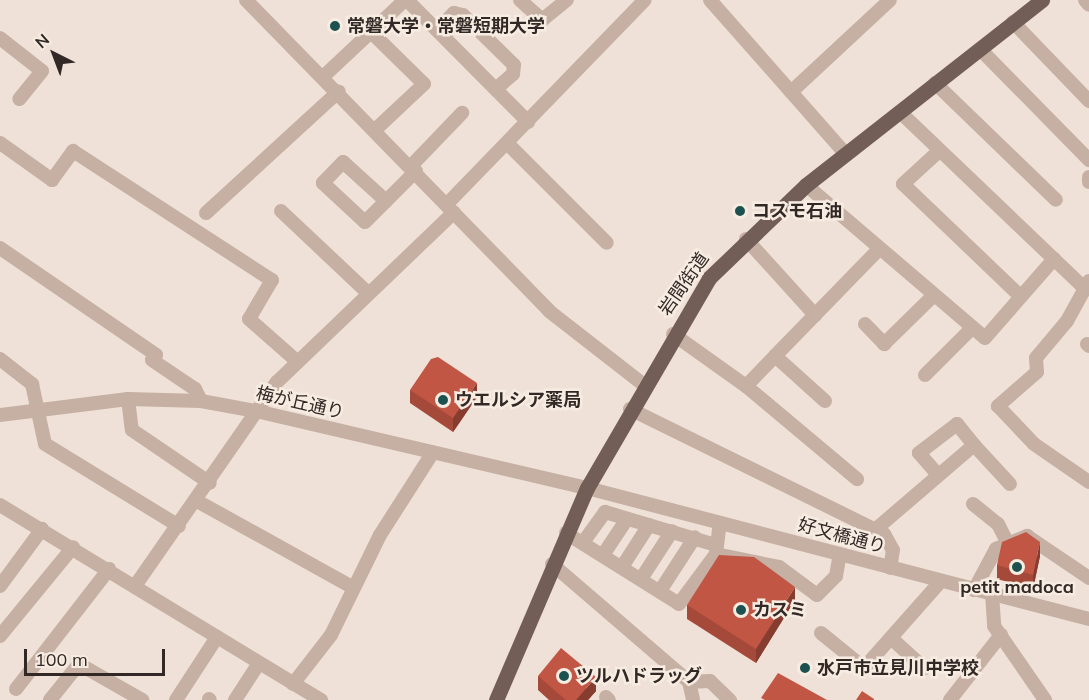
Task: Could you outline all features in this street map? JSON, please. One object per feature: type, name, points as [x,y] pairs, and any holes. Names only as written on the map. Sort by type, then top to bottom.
[{"type":"main road","name":"岩間街道","points":[[496,700],[552,564],[587,488],[673,334],[709,278],[746,239],[806,185],[1042,0]]},
{"type":"street","points":[[246,0],[325,75],[564,325],[644,386]]},
{"type":"street","points":[[325,75],[406,0],[528,122]]},
{"type":"street","points":[[520,0],[542,20],[567,0]]},
{"type":"street","points":[[135,586],[210,483],[256,411],[298,362],[450,208],[507,143],[645,0]]},
{"type":"street","points":[[710,0],[846,154]]},
{"type":"street","points":[[791,92],[891,0]]},
{"type":"street","points":[[1085,0],[1089,5]]},
{"type":"street","points":[[437,30],[454,14],[464,15],[514,65],[513,74],[496,89]]},
{"type":"street","points":[[1014,22],[1089,101]]},
{"type":"street","points":[[371,32],[424,84],[376,129]]},
{"type":"street","points":[[0,38],[42,71],[19,99]]},
{"type":"street","points":[[980,49],[1089,160]]},
{"type":"street","points":[[935,83],[1056,200]]},
{"type":"street","points":[[206,213],[339,91]]},
{"type":"street","points":[[900,112],[1054,259],[1086,284],[1067,321],[1036,358],[1036,372],[998,406],[1034,444],[1089,482]]},
{"type":"street","points":[[386,201],[343,162],[323,183],[365,222],[386,201],[462,113]]},
{"type":"street","points":[[0,143],[52,180],[73,151],[272,280],[249,319],[298,362]]},
{"type":"street","points":[[507,143],[607,243]]},
{"type":"street","points":[[939,151],[903,184],[1018,294]]},
{"type":"street","points":[[1089,177],[1089,182]]},
{"type":"street","points":[[806,185],[877,251],[985,338],[1018,294],[1054,259]]},
{"type":"street","points":[[281,211],[368,293]]},
{"type":"street","points":[[746,239],[815,315]]},
{"type":"street","points":[[0,248],[156,355],[152,360],[195,389],[201,401]]},
{"type":"street","points":[[746,386],[877,251]]},
{"type":"street","points":[[865,324],[884,344],[933,296]]},
{"type":"street","points":[[925,375],[972,328]]},
{"type":"street","points":[[673,334],[746,386],[857,479]]},
{"type":"street","points":[[776,356],[825,401]]},
{"type":"street","points":[[0,359],[28,377],[45,444],[179,526]]},
{"type":"street","points":[[128,399],[132,430],[210,483]]},
{"type":"street","name":"梅が丘通り","points":[[0,415],[35,408],[128,399],[201,401],[256,411],[587,488]]},
{"type":"street","points":[[630,410],[876,529],[890,541],[890,568]]},
{"type":"street","points":[[938,474],[919,453],[957,424],[1010,484]]},
{"type":"street","points":[[876,529],[974,445]]},
{"type":"street","points":[[293,684],[331,635],[354,588],[433,452]]},
{"type":"street","name":"好文橋通り","points":[[587,488],[1089,619]]},
{"type":"street","points":[[197,501],[354,588]]},
{"type":"street","points":[[973,504],[998,524],[1008,544]]},
{"type":"street","points":[[0,505],[73,547],[321,700]]},
{"type":"street","points":[[584,541],[605,512],[695,537],[716,549],[779,567],[818,595],[836,576],[840,554]]},
{"type":"street","points":[[603,555],[627,519]]},
{"type":"street","points":[[566,533],[584,541],[680,604],[716,549],[720,523]]},
{"type":"street","points":[[622,567],[649,525]]},
{"type":"street","points":[[0,586],[42,529]]},
{"type":"street","points":[[641,579],[672,531]]},
{"type":"street","points":[[974,590],[988,558],[1008,544],[1027,536],[1089,578]]},
{"type":"street","points":[[660,591],[695,537]]},
{"type":"street","points":[[0,636],[73,547]]},
{"type":"street","points":[[552,564],[689,682],[693,700]]},
{"type":"street","points":[[16,689],[109,569]]},
{"type":"street","points":[[821,633],[864,668],[941,581]]},
{"type":"street","points":[[992,594],[990,618],[1045,700]]},
{"type":"street","points":[[950,700],[1001,634]]},
{"type":"street","points":[[176,700],[217,637]]},
{"type":"street","points":[[891,638],[924,668]]},
{"type":"street","points":[[235,700],[259,663]]},
{"type":"street","points":[[50,700],[79,664],[142,700]]},
{"type":"street","points":[[689,682],[710,681],[730,700]]},
{"type":"building","points":[[438,357],[477,383],[453,418],[410,390],[431,359]]},
{"type":"building","points":[[1026,532],[1040,542],[1033,575],[997,565],[1002,542]]},
{"type":"building","name":"カスミ","points":[[719,555],[754,557],[795,587],[756,649],[687,605]]},
{"type":"building","points":[[561,648],[596,677],[576,700],[566,700],[538,676]]},
{"type":"building","points":[[778,673],[827,700],[765,700],[761,698]]},
{"type":"building","points":[[862,691],[874,699],[874,700],[856,700]]},
{"type":"place","name":"常磐大学・常磐短期大学","points":[[335,26]]},
{"type":"place","name":"コスモ石油","points":[[740,211]]},
{"type":"place","name":"ウエルシア薬局","points":[[443,400]]},
{"type":"place","name":"petit madoca","points":[[1017,567]]},
{"type":"place","name":"カスミ","points":[[741,610]]},
{"type":"place","name":"水戸市立見川中学校","points":[[805,668]]},
{"type":"place","name":"ツルハドラッグ","points":[[564,676]]}]
